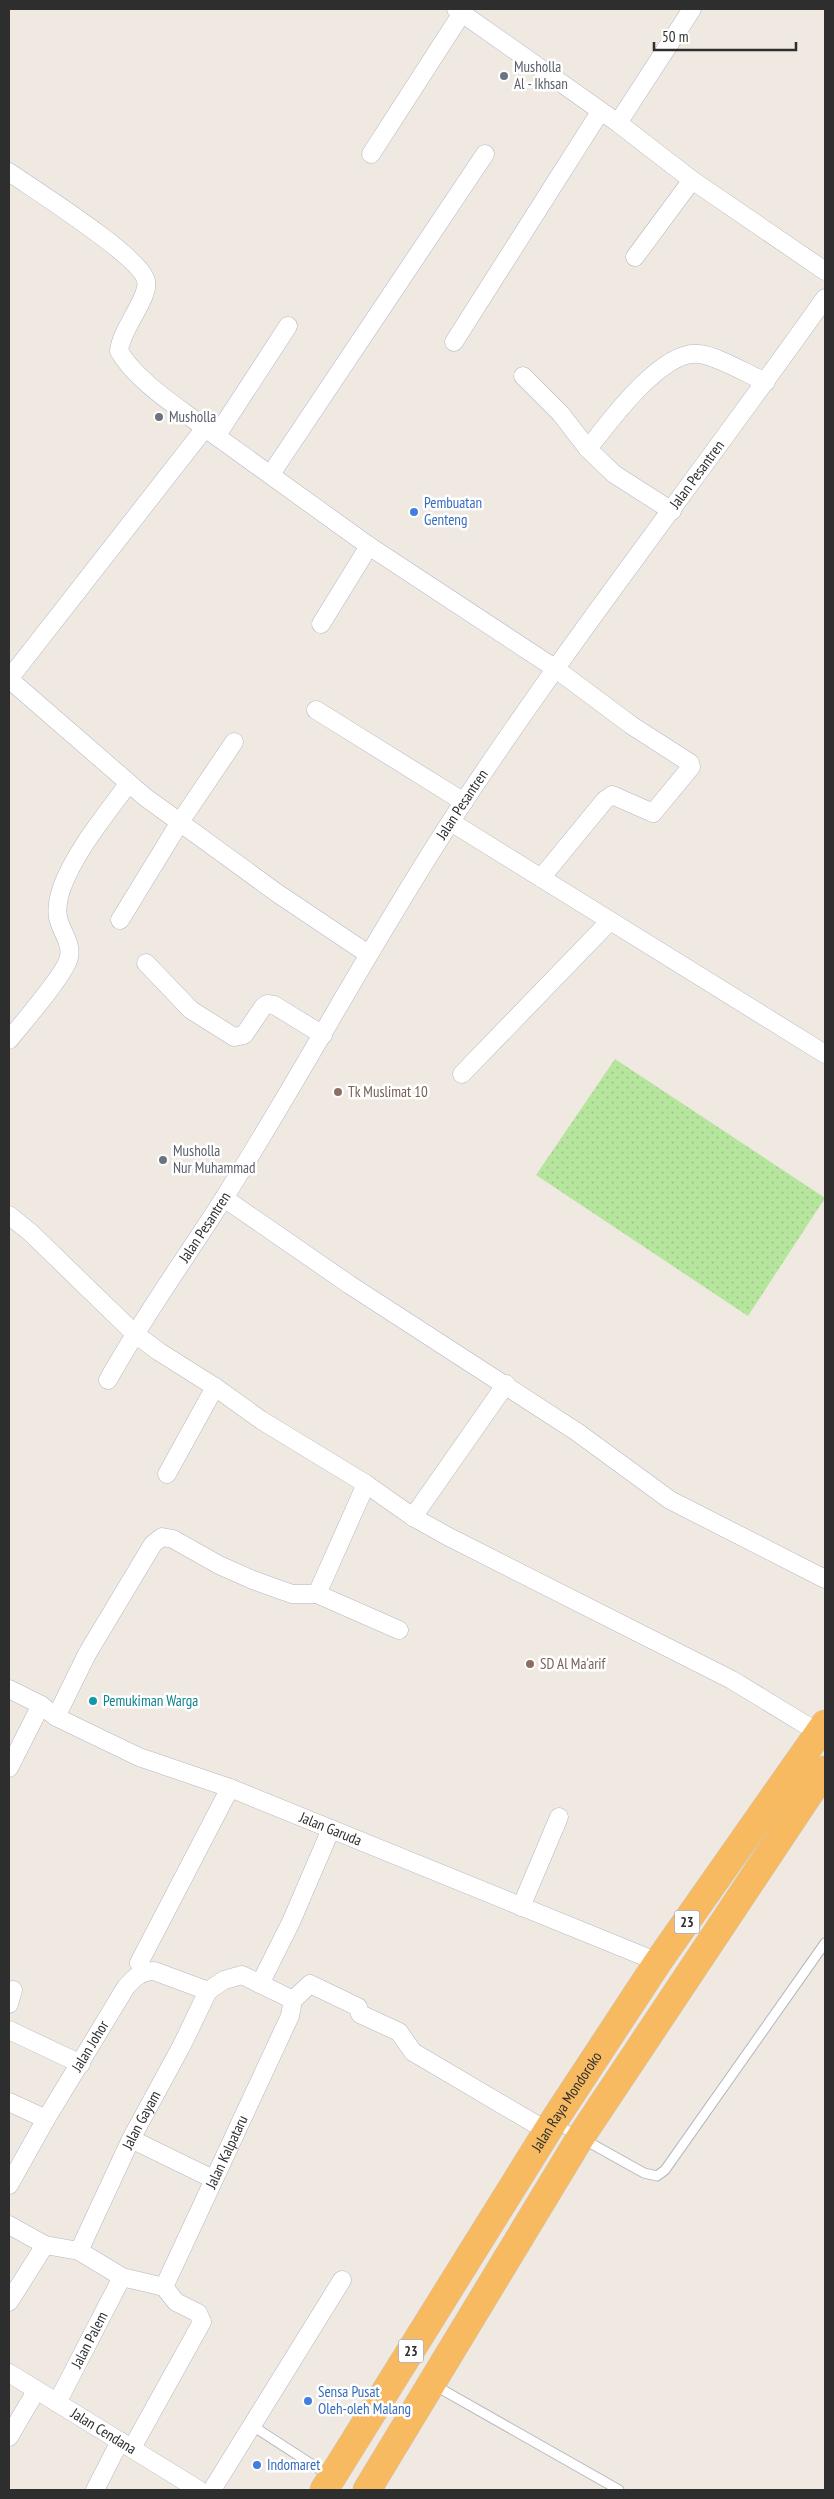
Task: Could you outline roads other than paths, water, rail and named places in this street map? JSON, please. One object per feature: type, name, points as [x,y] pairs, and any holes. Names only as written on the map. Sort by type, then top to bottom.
[{"type":"highway","name":"Jalan Raya Mondoroko","points":[[328,2484],[550,2127],[658,1962],[822,1729]]},
{"type":"highway","name":"Jalan Raya Mondoroko","points":[[367,2490],[580,2138],[825,1770]]},
{"type":"street","points":[[618,122],[692,9]]},
{"type":"street","points":[[371,154],[459,11],[600,112],[618,122],[692,180],[825,271]]},
{"type":"street","points":[[454,342],[600,112]]},
{"type":"street","points":[[270,474],[485,154]]},
{"type":"street","points":[[9,172],[124,253],[142,271],[147,281],[145,290],[124,330],[119,351],[124,361],[152,386],[369,546],[556,669],[631,725],[687,759],[691,768],[653,813],[612,795],[605,800],[541,878]]},
{"type":"street","points":[[635,257],[692,180]]},
{"type":"street","name":"Jalan Pesantren","points":[[108,1380],[228,1202],[368,954],[464,802],[556,669],[766,382],[825,298]]},
{"type":"street","points":[[288,326],[211,431],[9,679],[128,784],[277,893],[368,954]]},
{"type":"street","points":[[588,449],[636,390],[675,360],[686,355],[698,354],[766,382]]},
{"type":"street","points":[[523,376],[561,414],[588,449],[614,474],[672,511]]},
{"type":"street","points":[[321,624],[369,546]]},
{"type":"street","points":[[316,710],[464,802]]},
{"type":"street","points":[[120,920],[180,822],[234,742]]},
{"type":"street","points":[[9,1040],[54,983],[69,957],[67,940],[58,917],[58,903],[62,886],[74,861],[128,784]]},
{"type":"street","points":[[451,822],[825,1054]]},
{"type":"street","points":[[462,1074],[610,921]]},
{"type":"street","points":[[146,963],[191,1010],[234,1037],[244,1035],[267,1004],[274,1005],[323,1035]]},
{"type":"street","points":[[228,1202],[506,1384],[577,1432],[670,1500],[825,1579]]},
{"type":"street","points":[[9,1215],[31,1233],[137,1336],[215,1387],[261,1420],[366,1484],[412,1517],[732,1680],[822,1729]]},
{"type":"street","points":[[412,1517],[506,1384]]},
{"type":"street","points":[[167,1474],[215,1387]]},
{"type":"street","points":[[317,1594],[366,1484]]},
{"type":"street","points":[[56,1717],[97,1637],[153,1544],[162,1537],[173,1539],[219,1565],[253,1580],[292,1594],[317,1594],[399,1630]]},
{"type":"street","name":"Jalan Garuda","points":[[9,1689],[42,1705],[56,1717],[139,1757],[230,1788],[658,1962]]},
{"type":"street","points":[[9,1768],[42,1705]]},
{"type":"street","points":[[139,1963],[230,1788]]},
{"type":"street","points":[[521,1907],[559,1817]]},
{"type":"street","points":[[260,1984],[291,1922],[331,1829]]},
{"type":"street","name":"Jalan Johor","points":[[9,2185],[46,2119],[134,1978],[146,1971],[154,1971],[208,1991]]},
{"type":"street","points":[[208,1991],[224,1980],[242,1975],[260,1984],[292,2008],[310,1984],[358,2007],[360,2014],[399,2032],[414,2052],[550,2127]]},
{"type":"street","name":"Jalan Gayam","points":[[79,2251],[131,2139],[182,2045],[208,1991]]},
{"type":"street","name":"Jalan Kalpataru","points":[[164,2287],[292,2008]]},
{"type":"street","points":[[9,2030],[81,2064]]},
{"type":"street","points":[[9,2102],[46,2119]]},
{"type":"street","points":[[131,2139],[213,2178]]},
{"type":"street","points":[[9,2225],[45,2245],[79,2251],[122,2277],[164,2287],[176,2302],[198,2313],[202,2322],[126,2445],[94,2490]]},
{"type":"street","points":[[9,2302],[45,2245]]},
{"type":"street","name":"Jalan Palem","points":[[56,2403],[122,2277]]},
{"type":"street","points":[[212,2490],[342,2280]]},
{"type":"street","name":"Jalan Cendana","points":[[9,2373],[199,2490]]},
{"type":"street","points":[[9,2437],[36,2391]]},
{"type":"lane","points":[[550,2127],[580,2138],[644,2173],[657,2176],[665,2170],[825,1943]]},
{"type":"lane","points":[[431,2384],[619,2490]]},
{"type":"lane","points":[[251,2425],[328,2484]]},
{"type":"place","name":"Musholla Al - Ikhsan","points":[[504,76]]},
{"type":"place","name":"Musholla","points":[[159,417]]},
{"type":"place","name":"Pembuatan Genteng","points":[[414,512]]},
{"type":"place","name":"Tk Muslimat 10","points":[[338,1092]]},
{"type":"place","name":"Musholla Nur Muhammad","points":[[163,1160]]},
{"type":"place","name":"SD Al Ma'arif","points":[[530,1664]]},
{"type":"place","name":"Pemukiman Warga","points":[[93,1701]]},
{"type":"place","name":"Sensa Pusat Oleh-oleh Malang","points":[[308,2401]]},
{"type":"place","name":"Indomaret","points":[[257,2465]]}]
